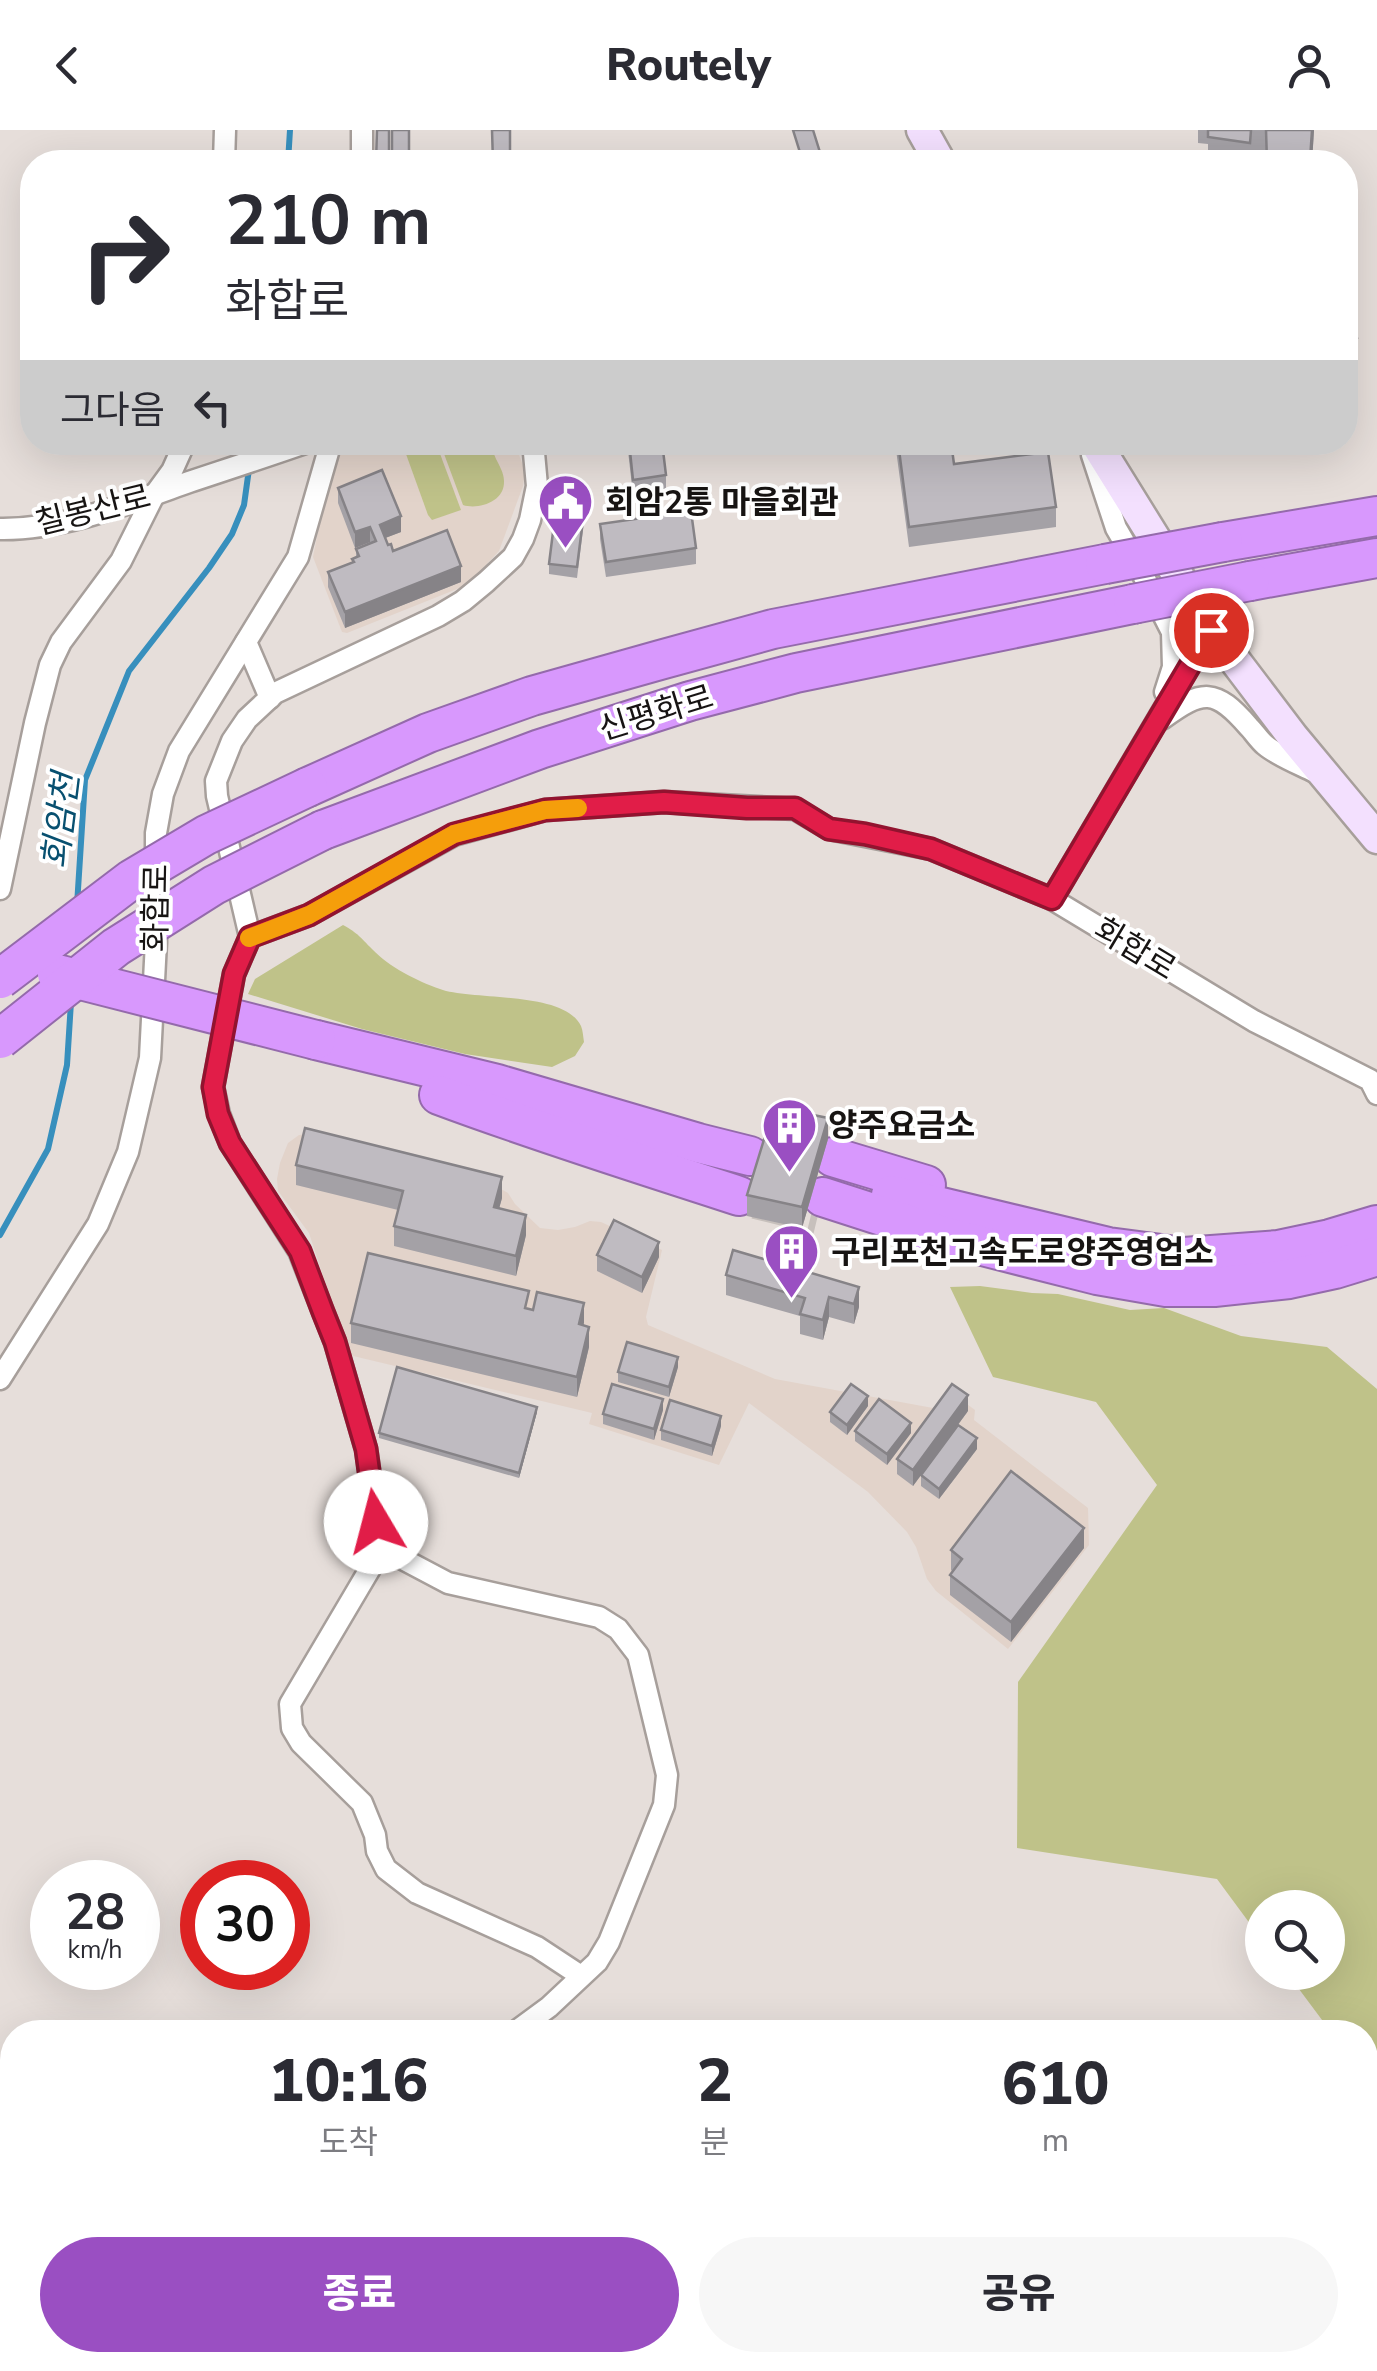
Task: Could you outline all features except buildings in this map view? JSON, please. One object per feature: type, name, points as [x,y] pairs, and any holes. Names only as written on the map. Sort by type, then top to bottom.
[{"type":"highway","points":[[1231,542],[1377,498]]},
{"type":"highway","name":"신평화로","points":[[1,978],[132,879],[206,836],[428,733],[532,696],[773,629],[1377,516]]},
{"type":"highway","name":"신평화로","points":[[0,1039],[116,947],[214,885],[323,830],[540,750],[690,701],[796,673],[1377,558]]},
{"type":"highway","points":[[1290,574],[1377,570]]},
{"type":"highway","points":[[1,978],[315,1052],[497,1084],[698,1143],[750,1167],[439,1096],[315,1052]]},
{"type":"highway","points":[[1377,1225],[1278,1250],[1184,1256],[1108,1247],[871,1190],[825,1186],[947,1237],[1166,1287],[1230,1286],[1302,1276],[1377,1256]]},
{"type":"main road","points":[[1100,455],[1211,630],[1325,778],[1377,838]]},
{"type":"street","points":[[0,888],[50,666],[61,642],[121,561],[179,455]]},
{"type":"street","name":"칠봉산로","points":[[0,529],[37,527],[153,497],[270,455]]},
{"type":"street","name":"화합로","points":[[0,1379],[98,1224],[128,1152],[150,1058],[156,832],[162,794],[179,751],[298,557],[328,455]]},
{"type":"street","points":[[534,455],[537,486],[530,520],[513,556],[486,582],[438,616],[287,686],[247,719],[232,741],[216,780],[217,796],[250,937],[234,974],[213,1087],[218,1114],[230,1143],[300,1251],[335,1342],[366,1449],[378,1546],[371,1566],[290,1704],[292,1728],[301,1743],[362,1803],[386,1869],[417,1893],[537,1948],[581,1976]]},
{"type":"street","points":[[1096,455],[1116,528],[1172,632],[1173,667],[1156,723]]},
{"type":"street","points":[[1052,899],[1211,630]]},
{"type":"street","points":[[246,642],[270,698]]},
{"type":"street","points":[[1156,723],[1183,703],[1210,696],[1233,709],[1266,746],[1325,778]]},
{"type":"street","name":"화합로","points":[[250,937],[309,915],[454,834],[545,810],[664,802],[795,808],[829,829],[931,849],[1052,899],[1254,1021],[1370,1080],[1377,1094]]},
{"type":"street","points":[[378,1546],[448,1583],[599,1617],[618,1629],[638,1656],[667,1775],[664,1805],[609,1942],[596,1962],[531,2020]]},
{"type":"shaded area","points":[[333,455],[519,455],[525,471],[523,486],[499,551],[467,585],[347,633],[342,632],[313,557]]},
{"type":"shaded area","points":[[313,1133],[501,1189],[540,1228],[558,1230],[601,1222],[662,1250],[646,1317],[648,1325],[775,1379],[933,1408],[948,1390],[975,1410],[974,1420],[1088,1508],[1089,1545],[1008,1649],[936,1591],[907,1532],[868,1492],[749,1403],[719,1465],[589,1424],[592,1413],[349,1355],[309,1233],[278,1191],[280,1163],[288,1143],[299,1135]]},
{"type":"green space","points":[[406,455],[440,455],[461,510],[432,520]]},
{"type":"green space","points":[[444,455],[494,455],[504,481],[500,494],[483,505],[463,505]]},
{"type":"green space","points":[[343,925],[387,962],[431,986],[454,993],[516,998],[556,1007],[581,1026],[584,1042],[575,1056],[552,1067],[465,1054],[362,1029],[248,994],[255,979]]},
{"type":"green space","points":[[950,1287],[1058,1294],[1130,1310],[1164,1308],[1241,1336],[1327,1347],[1377,1389],[1377,2020],[1322,2020],[1300,1990],[1345,1990],[1345,1890],[1245,1890],[1245,1917],[1217,1879],[1017,1848],[1018,1682],[1157,1485],[1096,1402],[993,1377]]},
{"type":"waterway","name":"회암천","points":[[289,150],[290,130]]},
{"type":"waterway","name":"회암천","points":[[77,905],[85,780],[129,671],[232,534],[244,505],[249,469]]},
{"type":"waterway","name":"회암천","points":[[0,1235],[48,1149],[67,1065],[71,1002]]},
{"type":"tunnel","points":[[756,1200],[818,1215]]},
{"type":"slow traffic","points":[[249,938],[309,915],[454,834],[545,810],[578,808]]},
{"type":"place","name":"회암2통 마을회관","points":[[566,551]]},
{"type":"place","name":"양주요금소","points":[[789,1174]]},
{"type":"place","name":"구리포천고속도로양주영업소","points":[[792,1301]]},
{"type":"route","points":[[376,1522],[366,1449],[335,1342],[300,1251],[230,1143],[218,1114],[213,1087],[234,974],[250,937],[309,915],[454,834],[545,810],[664,802],[795,808],[829,829],[931,849],[1052,899],[1211,630]]}]
